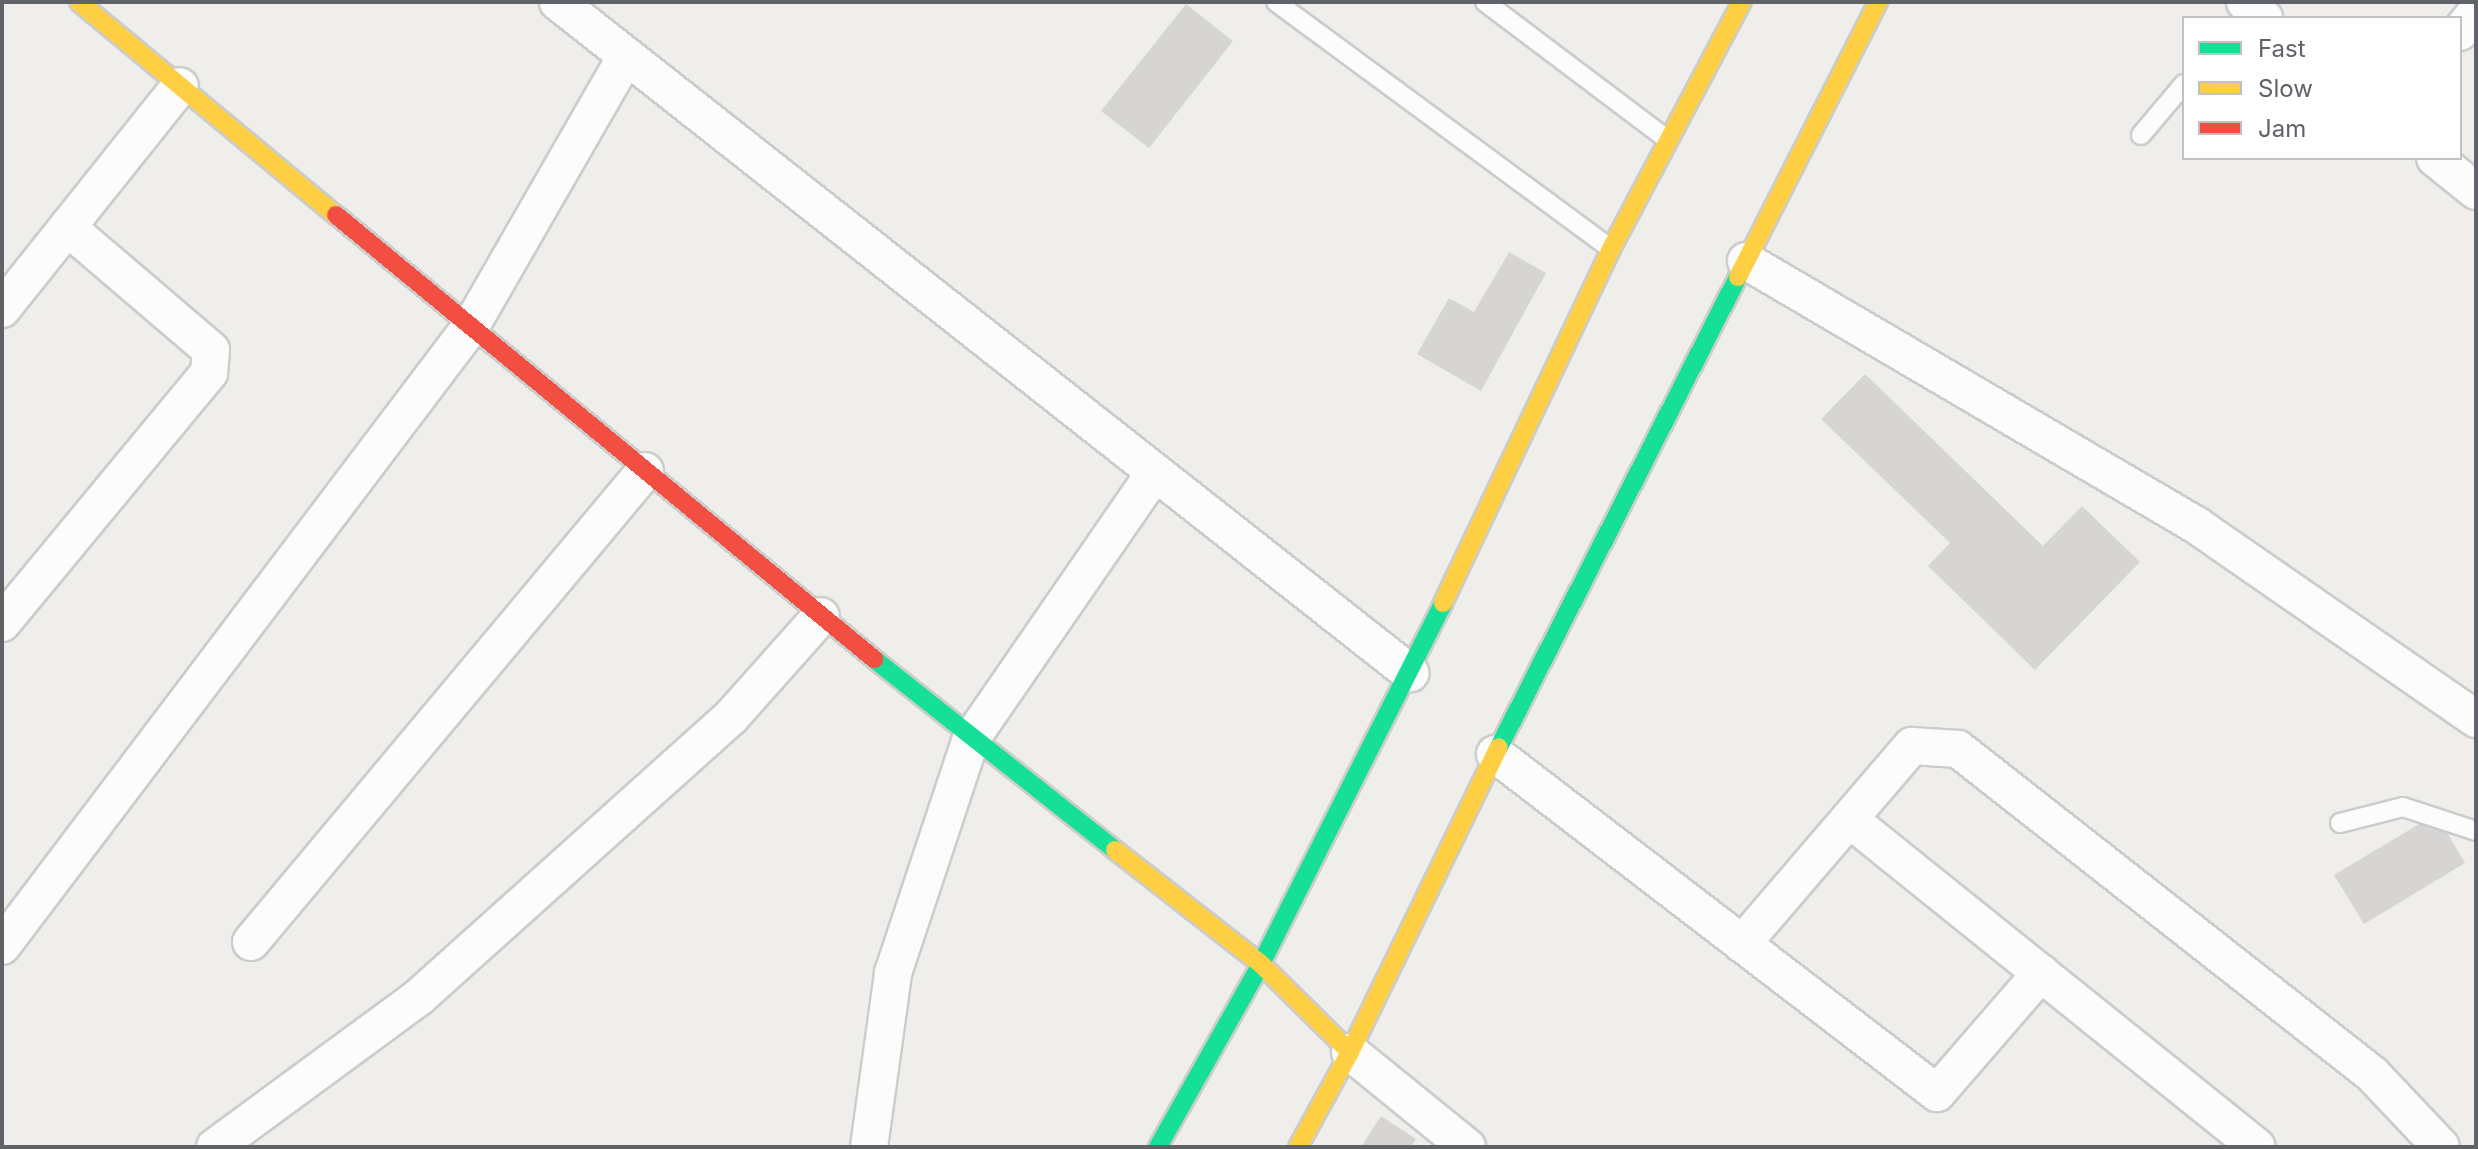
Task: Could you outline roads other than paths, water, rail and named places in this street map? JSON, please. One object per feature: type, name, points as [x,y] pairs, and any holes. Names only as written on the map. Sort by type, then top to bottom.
[{"type":"main road","points":[[79,2],[971,739],[1261,964],[1350,1052]]},
{"type":"main road","points":[[1158,1147],[1261,964],[1410,673],[1611,249],[1742,2]]},
{"type":"main road","points":[[1298,1147],[1350,1052],[1495,754],[1878,2]]},
{"type":"street","points":[[558,2],[625,58],[1410,673]]},
{"type":"street","points":[[2462,30],[2476,12]]},
{"type":"street","points":[[2,946],[471,326],[625,58]]},
{"type":"street","points":[[2,309],[180,86]]},
{"type":"street","points":[[2437,160],[2476,191]]},
{"type":"street","points":[[2,623],[209,373],[211,350],[67,227]]},
{"type":"street","points":[[1746,261],[2196,525],[2476,719]]},
{"type":"street","points":[[251,942],[645,471]]},
{"type":"street","points":[[869,1147],[893,973],[971,739],[1155,472]]},
{"type":"street","points":[[215,1147],[419,997],[731,717],[821,616]]},
{"type":"street","points":[[1742,944],[1912,746],[1958,749],[2372,1074],[2441,1147]]},
{"type":"street","points":[[1495,754],[1937,1093],[2041,973]]},
{"type":"street","points":[[1849,819],[2257,1147]]},
{"type":"street","points":[[1350,1052],[1467,1147]]},
{"type":"lane","points":[[1276,2],[1611,249]]},
{"type":"lane","points":[[1485,2],[1668,141]]},
{"type":"lane","points":[[2141,135],[2182,86]]},
{"type":"lane","points":[[2340,823],[2403,807],[2476,831]]}]
